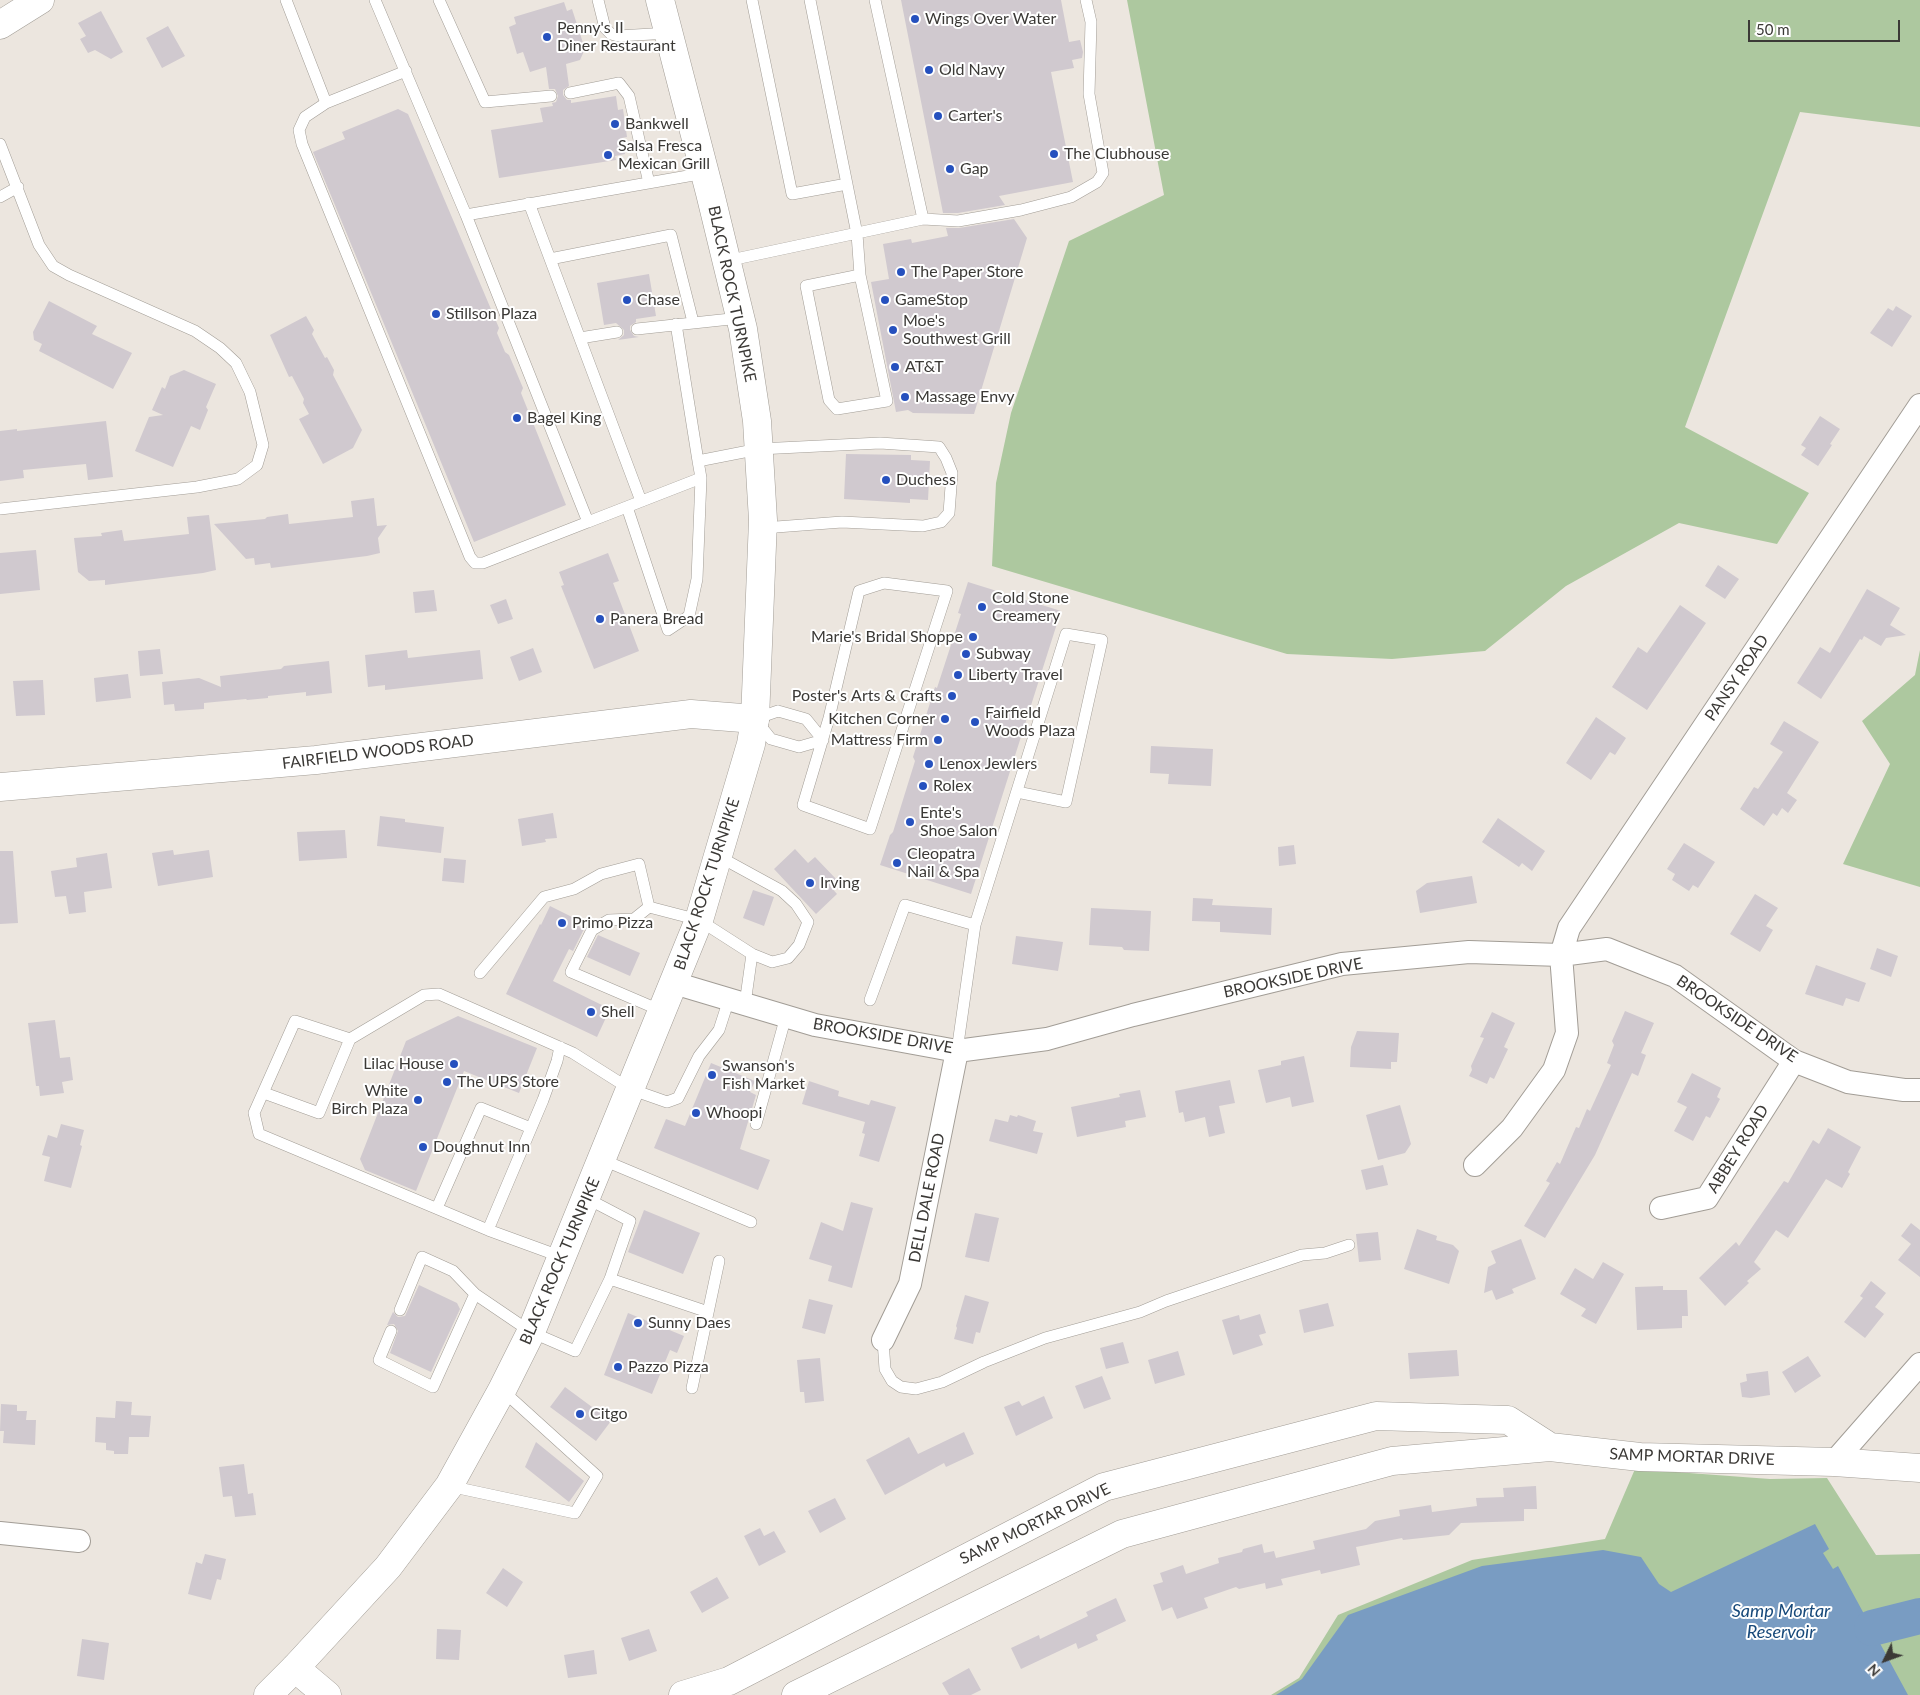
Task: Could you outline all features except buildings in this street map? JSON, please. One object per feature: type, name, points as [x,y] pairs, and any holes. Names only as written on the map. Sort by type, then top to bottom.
[{"type":"main road","points":[[0,24],[40,0]]},
{"type":"main road","name":"BLACK ROCK TURNPIKE","points":[[268,1695],[296,1668],[388,1567],[449,1486],[532,1332],[699,920],[751,744],[755,719],[763,528],[757,421],[740,318],[660,0]]},
{"type":"main road","name":"FAIRFIELD WOODS ROAD","points":[[0,787],[316,760],[691,714],[755,719]]},
{"type":"main road","name":"SAMP MORTAR DRIVE","points":[[684,1695],[729,1681],[1104,1487],[1376,1416],[1508,1420],[1550,1447]]},
{"type":"main road","name":"SAMP MORTAR DRIVE","points":[[796,1695],[1122,1534],[1392,1461],[1550,1447],[1640,1457],[1834,1462],[1920,1468]]},
{"type":"main road","points":[[296,1668],[328,1695]]},
{"type":"street","name":"PANSY ROAD","points":[[1561,955],[1569,928],[1920,405]]},
{"type":"street","name":"BROOKSIDE DRIVE","points":[[674,983],[815,1025],[957,1051],[1047,1039],[1142,1012],[1342,964],[1469,952],[1561,955],[1607,949],[1675,976],[1794,1061],[1848,1082],[1904,1090],[1920,1090]]},
{"type":"street","points":[[1475,1165],[1512,1128],[1554,1070],[1566,1032],[1561,955]]},
{"type":"street","name":"DELL DALE ROAD","points":[[882,1340],[910,1284],[957,1051]]},
{"type":"street","name":"ABBEY ROAD","points":[[1661,1208],[1707,1198],[1794,1061]]},
{"type":"street","points":[[1834,1462],[1920,1364]]},
{"type":"street","points":[[0,1533],[79,1541]]},
{"type":"lane","points":[[286,0],[326,103]]},
{"type":"lane","points":[[375,0],[466,215],[588,522]]},
{"type":"lane","points":[[440,0],[484,102],[551,96]]},
{"type":"lane","points":[[598,0],[605,28],[611,34],[618,36],[668,33]]},
{"type":"lane","points":[[752,0],[792,194],[847,184]]},
{"type":"lane","points":[[810,0],[857,234],[860,275],[886,401],[837,409],[829,400],[806,286],[860,275]]},
{"type":"lane","points":[[875,0],[923,219]]},
{"type":"lane","points":[[726,261],[923,219],[958,221],[1021,210],[1071,197],[1097,182],[1103,173],[1089,94],[1092,64],[1091,22],[1086,0]]},
{"type":"lane","points":[[406,71],[326,103],[305,117],[299,130],[302,144],[470,557],[476,563],[483,563],[701,478]]},
{"type":"lane","points":[[570,93],[619,83],[629,96],[649,183]]},
{"type":"lane","points":[[0,144],[39,246],[53,266],[69,275],[195,331],[220,348],[236,363],[250,392],[263,445],[257,465],[238,478],[197,487],[0,509]]},
{"type":"lane","points":[[466,215],[705,174]]},
{"type":"lane","points":[[0,197],[18,187]]},
{"type":"lane","points":[[529,203],[641,501]]},
{"type":"lane","points":[[550,259],[671,235],[693,322]]},
{"type":"lane","points":[[637,330],[740,318]]},
{"type":"lane","points":[[627,507],[668,630],[689,616],[697,579],[701,478],[676,324]]},
{"type":"lane","points":[[580,338],[617,332]]},
{"type":"lane","points":[[698,462],[759,450],[880,443],[939,447],[952,473],[949,513],[941,522],[923,526],[842,522],[763,528]]},
{"type":"lane","points":[[884,583],[947,591],[870,829],[803,805],[823,740],[859,591],[884,583]]},
{"type":"lane","points":[[957,1051],[976,925],[1017,792],[1066,634],[1102,640],[1066,802],[1017,792]]},
{"type":"lane","points":[[778,711],[806,719],[823,740],[799,747],[771,739],[755,719],[778,711]]},
{"type":"lane","points":[[649,907],[699,920],[752,954],[772,962],[788,958],[799,945],[808,922],[796,904],[782,891],[718,856]]},
{"type":"lane","points":[[480,973],[544,897],[574,889],[601,874],[639,864],[649,907]]},
{"type":"lane","points":[[870,1000],[905,905],[976,925]]},
{"type":"lane","points":[[649,907],[634,919],[609,920],[592,930],[571,972],[662,1011]]},
{"type":"lane","points":[[264,1092],[319,1113],[350,1039],[424,995],[439,994],[573,1053],[630,1089],[667,1102],[672,1101],[678,1098],[699,1056],[716,1035],[737,1001],[752,954]]},
{"type":"lane","points":[[756,1124],[786,1016]]},
{"type":"lane","points":[[350,1039],[295,1021],[254,1113],[259,1134],[488,1230],[562,1257]]},
{"type":"lane","points":[[488,1230],[531,1128],[557,1061],[560,1047]]},
{"type":"lane","points":[[437,1208],[481,1108],[531,1128]]},
{"type":"lane","points":[[602,1160],[751,1222]]},
{"type":"lane","points":[[400,1310],[422,1257],[453,1270],[475,1294],[532,1332],[575,1352],[610,1279],[630,1221],[586,1198]]},
{"type":"lane","points":[[882,1340],[886,1369],[892,1381],[901,1387],[916,1389],[942,1382],[984,1362],[1045,1338],[1140,1312],[1302,1255],[1325,1253],[1349,1245]]},
{"type":"lane","points":[[692,1388],[719,1261]]},
{"type":"lane","points":[[610,1279],[708,1312]]},
{"type":"lane","points":[[391,1331],[379,1360],[432,1387],[475,1294]]},
{"type":"lane","points":[[449,1486],[575,1512],[597,1476],[502,1390]]},
{"type":"green space","points":[[1127,0],[1920,0],[1920,127],[1800,112],[1685,427],[1809,493],[1777,544],[1679,523],[1566,586],[1485,651],[1392,659],[1287,654],[992,566],[996,483],[1011,413],[1069,241],[1164,195]]},
{"type":"green space","points":[[1920,650],[1920,887],[1843,864],[1890,764],[1862,721],[1915,675]]},
{"type":"green space","name":"Samp Mortar Reservoir","points":[[1635,1469],[1770,1479],[1827,1478],[1876,1555],[1920,1554],[1920,1695],[1271,1695],[1299,1678],[1338,1615],[1472,1560],[1605,1539]]},
{"type":"water","name":"Samp Mortar Reservoir","points":[[1815,1524],[1829,1549],[1823,1553],[1833,1569],[1838,1566],[1908,1695],[1276,1695],[1302,1679],[1348,1615],[1482,1566],[1603,1550],[1641,1557],[1659,1584],[1671,1592]]},
{"type":"waterway","points":[[1872,1628],[1920,1616]]},
{"type":"place","name":"Wings Over Water","points":[[915,19]]},
{"type":"place","name":"Penny's II Diner Restaurant","points":[[547,37]]},
{"type":"place","name":"Old Navy","points":[[929,70]]},
{"type":"place","name":"Carter's","points":[[938,116]]},
{"type":"place","name":"Bankwell","points":[[615,124]]},
{"type":"place","name":"The Clubhouse","points":[[1054,154]]},
{"type":"place","name":"Salsa Fresca Mexican Grill","points":[[608,155]]},
{"type":"place","name":"Gap","points":[[950,169]]},
{"type":"place","name":"The Paper Store","points":[[901,272]]},
{"type":"place","name":"Chase","points":[[627,300]]},
{"type":"place","name":"GameStop","points":[[885,300]]},
{"type":"place","name":"Stillson Plaza","points":[[436,314]]},
{"type":"place","name":"Moe's Southwest Grill","points":[[893,330]]},
{"type":"place","name":"AT&T","points":[[895,367]]},
{"type":"place","name":"Massage Envy","points":[[905,397]]},
{"type":"place","name":"Bagel King","points":[[517,418]]},
{"type":"place","name":"Duchess","points":[[886,480]]},
{"type":"place","name":"Cold Stone Creamery","points":[[982,607]]},
{"type":"place","name":"Panera Bread","points":[[600,619]]},
{"type":"place","name":"Marie's Bridal Shoppe","points":[[973,637]]},
{"type":"place","name":"Subway","points":[[966,654]]},
{"type":"place","name":"Liberty Travel","points":[[958,675]]},
{"type":"place","name":"Poster's Arts & Crafts","points":[[952,696]]},
{"type":"place","name":"Kitchen Corner","points":[[945,719]]},
{"type":"place","name":"Fairfield Woods Plaza","points":[[975,722]]},
{"type":"place","name":"Mattress Firm","points":[[938,740]]},
{"type":"place","name":"Lenox Jewlers","points":[[929,764]]},
{"type":"place","name":"Rolex","points":[[923,786]]},
{"type":"place","name":"Ente's Shoe Salon","points":[[910,822]]},
{"type":"place","name":"Cleopatra Nail & Spa","points":[[897,863]]},
{"type":"place","name":"Irving","points":[[810,883]]},
{"type":"place","name":"Primo Pizza","points":[[562,923]]},
{"type":"place","name":"Shell","points":[[591,1012]]},
{"type":"place","name":"Lilac House","points":[[454,1064]]},
{"type":"place","name":"Swanson's Fish Market","points":[[712,1075]]},
{"type":"place","name":"The UPS Store","points":[[447,1082]]},
{"type":"place","name":"White Birch Plaza","points":[[418,1100]]},
{"type":"place","name":"Whoopi","points":[[696,1113]]},
{"type":"place","name":"Doughnut Inn","points":[[423,1147]]},
{"type":"place","name":"Sunny Daes","points":[[638,1323]]},
{"type":"place","name":"Pazzo Pizza","points":[[618,1367]]},
{"type":"place","name":"Citgo","points":[[580,1414]]}]
